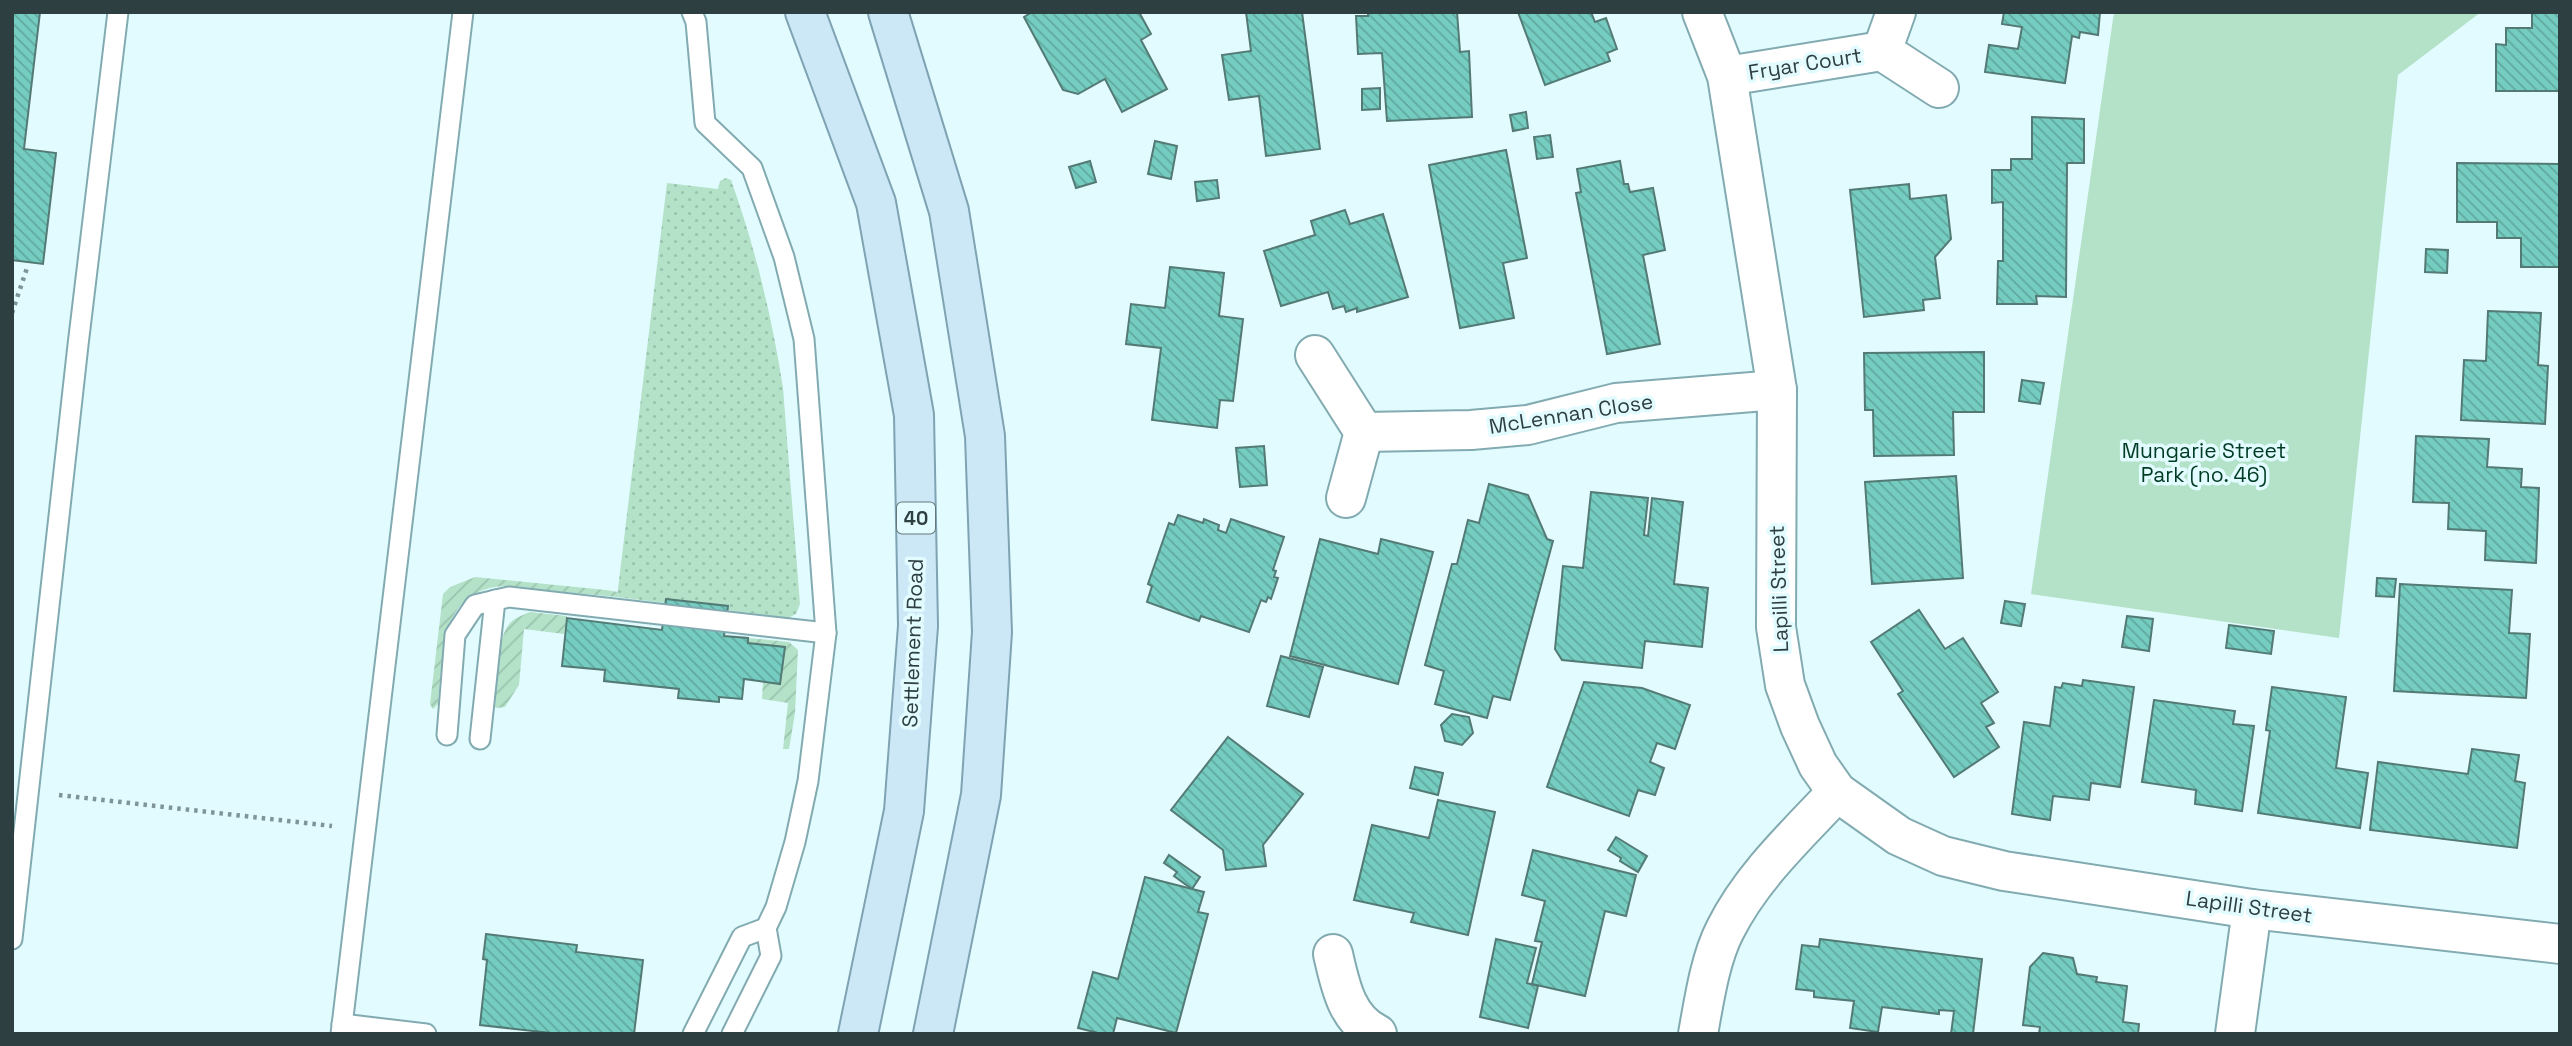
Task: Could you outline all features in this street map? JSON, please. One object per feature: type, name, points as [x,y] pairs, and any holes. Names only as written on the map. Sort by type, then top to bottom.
[{"type":"main road","name":"Settlement Road","points":[[805,12],[876,204],[914,415],[918,626],[904,811],[858,1034]]},
{"type":"main road","points":[[888,12],[949,211],[985,436],[992,632],[981,796],[933,1034]]},
{"type":"street","name":"Lapilli Street","points":[[1702,12],[1727,76],[1777,390],[1776,627],[1785,685],[1818,765],[1837,792],[1899,836],[1943,856],[2004,871],[2252,909],[2560,944]]},
{"type":"street","name":"Fryar Court","points":[[1882,51],[1896,12]]},
{"type":"street","name":"Fryar Court","points":[[1727,76],[1882,51],[1939,88]]},
{"type":"street","points":[[1315,355],[1364,432],[1346,498]]},
{"type":"street","name":"McLennan Close","points":[[1364,432],[1528,425],[1616,403],[1777,390]]},
{"type":"street","points":[[1698,1034],[1706,988],[1724,932],[1753,883],[1837,792]]},
{"type":"street","points":[[2235,1034],[2252,909]]},
{"type":"street","points":[[1333,954],[1344,995],[1365,1032]]},
{"type":"lane","points":[[12,939],[118,12]]},
{"type":"lane","points":[[426,1034],[342,1029],[463,12]]},
{"type":"lane","points":[[692,12],[696,22],[705,123],[752,168],[784,257],[804,339],[825,633],[808,781],[795,842],[776,907],[766,928],[771,956],[732,1034]]},
{"type":"lane","points":[[447,735],[455,635],[475,605],[509,597],[825,633]]},
{"type":"lane","points":[[480,739],[495,600]]},
{"type":"lane","points":[[693,1034],[742,937],[766,928]]},
{"type":"path","points":[[12,313],[27,268]]},
{"type":"path","points":[[59,795],[340,827]]},
{"type":"green space","name":"Mungarie Street Park (no. 46)","points":[[2114,12],[2481,12],[2398,75],[2339,638],[2031,594]]},
{"type":"green space","points":[[726,178],[731,180],[755,257],[774,335],[783,388],[800,604],[796,614],[788,618],[727,610],[727,606],[617,597],[667,183],[718,189],[720,181]]},
{"type":"green space","points":[[475,577],[618,592],[617,597],[503,586],[482,590],[466,600],[455,613],[448,628],[438,704],[433,709],[430,704],[443,594],[450,587]]},
{"type":"green space","points":[[530,612],[567,616],[564,634],[524,629],[519,685],[505,707],[497,708],[497,675],[505,630],[510,623]]},
{"type":"green space","points":[[748,638],[789,642],[798,650],[795,713],[789,749],[783,749],[788,703],[762,699],[763,682],[780,684],[784,647],[748,643]]},
{"type":"building","points":[[12,12],[40,12],[24,149],[56,153],[43,264],[12,260]]},
{"type":"building","points":[[1032,12],[1139,12],[1151,34],[1141,40],[1167,89],[1122,112],[1105,79],[1078,94],[1063,90],[1024,17]]},
{"type":"building","points":[[1246,12],[1302,12],[1320,149],[1266,156],[1259,96],[1229,100],[1222,55],[1251,51]]},
{"type":"building","points":[[1368,12],[1457,12],[1460,52],[1469,51],[1472,117],[1387,121],[1382,53],[1358,54],[1356,16],[1368,16]]},
{"type":"building","points":[[1518,12],[1591,12],[1595,22],[1606,18],[1617,49],[1607,53],[1610,61],[1545,85]]},
{"type":"building","points":[[2004,12],[2100,12],[2098,35],[2080,32],[2079,38],[2072,36],[2065,83],[1985,72],[1989,45],[2018,49],[2022,27],[2002,24]]},
{"type":"building","points":[[2532,12],[2560,12],[2560,91],[2496,91],[2496,44],[2506,45],[2506,28],[2532,28]]},
{"type":"building","points":[[1380,88],[1380,109],[1362,110],[1362,89]]},
{"type":"building","points":[[1526,112],[1528,128],[1513,131],[1510,115]]},
{"type":"building","points":[[2032,117],[2084,119],[2084,163],[2067,163],[2066,297],[2036,296],[2037,304],[1997,304],[1998,261],[2003,261],[2003,202],[1992,203],[1992,170],[2011,170],[2011,159],[2032,159]]},
{"type":"building","points":[[1550,135],[1553,157],[1537,159],[1534,137]]},
{"type":"building","points":[[1155,141],[1177,146],[1171,179],[1148,174]]},
{"type":"building","points":[[1506,150],[1527,258],[1503,263],[1514,318],[1460,328],[1429,165]]},
{"type":"building","points":[[1090,161],[1096,182],[1076,188],[1069,167]]},
{"type":"building","points":[[1620,161],[1624,184],[1628,184],[1630,192],[1653,188],[1665,250],[1643,255],[1660,344],[1607,354],[1576,193],[1581,192],[1577,169]]},
{"type":"building","points":[[2457,163],[2560,164],[2560,267],[2521,267],[2521,238],[2497,238],[2497,222],[2457,222]]},
{"type":"building","points":[[1217,180],[1219,198],[1197,201],[1195,182]]},
{"type":"building","points":[[1909,184],[1910,199],[1946,195],[1951,239],[1935,257],[1940,298],[1923,300],[1924,310],[1864,317],[1850,190]]},
{"type":"building","points":[[1345,210],[1350,224],[1383,214],[1408,297],[1357,312],[1357,308],[1346,312],[1344,306],[1333,309],[1328,292],[1281,306],[1264,251],[1315,235],[1311,221]]},
{"type":"building","points":[[2426,249],[2448,250],[2447,273],[2425,272]]},
{"type":"building","points":[[1170,267],[1224,273],[1219,316],[1243,319],[1233,401],[1220,400],[1217,428],[1152,420],[1161,348],[1126,344],[1131,304],[1165,308]]},
{"type":"building","points":[[2488,311],[2541,313],[2538,365],[2548,366],[2545,424],[2461,420],[2464,360],[2486,361]]},
{"type":"building","points":[[1984,352],[1984,412],[1953,412],[1954,455],[1874,456],[1873,410],[1865,410],[1864,353]]},
{"type":"building","points":[[2022,380],[2044,383],[2040,404],[2019,401]]},
{"type":"building","points":[[2416,436],[2489,439],[2487,467],[2522,469],[2521,487],[2539,488],[2536,563],[2485,560],[2486,531],[2448,529],[2449,503],[2413,502]]},
{"type":"building","points":[[1264,446],[1267,485],[1240,487],[1236,448]]},
{"type":"building","points":[[1956,476],[1963,578],[1872,584],[1865,482]]},
{"type":"building","points":[[1489,484],[1528,495],[1547,539],[1553,541],[1510,700],[1493,696],[1487,718],[1435,704],[1444,671],[1425,665],[1452,564],[1457,564],[1468,520],[1479,523]]},
{"type":"building","points":[[1591,492],[1648,498],[1644,535],[1648,536],[1652,498],[1683,502],[1674,584],[1708,588],[1702,647],[1645,641],[1642,668],[1562,660],[1555,649],[1563,566],[1583,568]]},
{"type":"building","points":[[1178,515],[1203,523],[1204,519],[1219,525],[1218,530],[1226,533],[1231,519],[1284,537],[1273,570],[1276,571],[1274,577],[1278,578],[1271,599],[1268,597],[1266,602],[1261,600],[1249,632],[1201,616],[1199,621],[1147,602],[1152,586],[1148,584],[1169,523],[1174,525]]},
{"type":"building","points":[[1320,539],[1378,554],[1381,539],[1433,552],[1398,684],[1290,656]]},
{"type":"building","points":[[2377,578],[2396,579],[2394,597],[2376,596]]},
{"type":"building","points":[[2400,584],[2512,590],[2509,633],[2530,634],[2526,698],[2394,691]]},
{"type":"building","points":[[666,599],[728,606],[724,636],[748,638],[748,643],[785,647],[780,684],[744,679],[742,699],[719,697],[719,702],[678,698],[679,689],[604,681],[605,670],[562,666],[567,618],[662,630]]},
{"type":"building","points":[[2005,601],[2025,604],[2021,626],[2001,623]]},
{"type":"building","points":[[1919,610],[1945,649],[1963,638],[1998,692],[1981,703],[1994,723],[1986,727],[1999,747],[1954,777],[1898,694],[1903,691],[1871,642]]},
{"type":"building","points":[[2127,616],[2153,619],[2149,651],[2122,647]]},
{"type":"building","points":[[2229,625],[2274,631],[2271,654],[2226,648]]},
{"type":"building","points":[[1281,656],[1323,667],[1309,717],[1267,706]]},
{"type":"building","points":[[2083,680],[2134,687],[2120,787],[2091,783],[2089,800],[2053,796],[2050,820],[2012,814],[2024,722],[2050,726],[2055,687],[2061,688],[2063,683],[2082,686]]},
{"type":"building","points":[[1584,682],[1642,688],[1690,705],[1675,749],[1657,743],[1650,762],[1664,768],[1655,795],[1638,790],[1629,816],[1547,787]]},
{"type":"building","points":[[2272,687],[2346,697],[2336,768],[2368,773],[2360,828],[2258,813],[2270,731],[2266,730]]},
{"type":"building","points":[[2154,700],[2235,711],[2233,724],[2254,726],[2242,811],[2195,804],[2196,790],[2142,782]]},
{"type":"building","points":[[1452,714],[1469,717],[1473,733],[1462,745],[1445,741],[1441,725]]},
{"type":"building","points":[[1228,737],[1303,794],[1263,845],[1266,866],[1226,870],[1223,850],[1171,810]]},
{"type":"building","points":[[2472,749],[2519,755],[2515,781],[2525,783],[2517,848],[2370,830],[2378,762],[2468,774]]},
{"type":"building","points":[[1415,767],[1443,773],[1438,795],[1410,788]]},
{"type":"building","points":[[1438,800],[1495,812],[1468,935],[1411,922],[1414,913],[1354,900],[1372,825],[1429,838]]},
{"type":"building","points":[[1616,837],[1647,856],[1638,872],[1608,850]]},
{"type":"building","points":[[1533,850],[1636,875],[1626,916],[1605,911],[1585,996],[1532,984],[1542,942],[1535,941],[1545,901],[1522,895]]},
{"type":"building","points":[[1169,855],[1200,877],[1192,889],[1174,876],[1177,872],[1164,863]]},
{"type":"building","points":[[1145,877],[1204,892],[1198,912],[1208,914],[1176,1033],[1117,1018],[1113,1034],[1078,1028],[1093,972],[1118,979]]},
{"type":"building","points":[[486,934],[577,945],[576,952],[643,960],[634,1034],[560,1034],[480,1025],[487,960],[483,959]]},
{"type":"building","points":[[1496,939],[1536,948],[1527,983],[1538,986],[1528,1028],[1480,1017]]},
{"type":"building","points":[[1820,939],[1982,959],[1973,1034],[1951,1034],[1954,1011],[1939,1010],[1939,1014],[1882,1007],[1878,1032],[1850,1028],[1854,1001],[1814,997],[1814,991],[1796,989],[1802,945],[1819,947]]},
{"type":"building","points":[[2043,953],[2073,958],[2077,974],[2097,977],[2096,982],[2127,986],[2123,1022],[2139,1024],[2138,1034],[2039,1034],[2040,1027],[2023,1025],[2030,967]]}]
